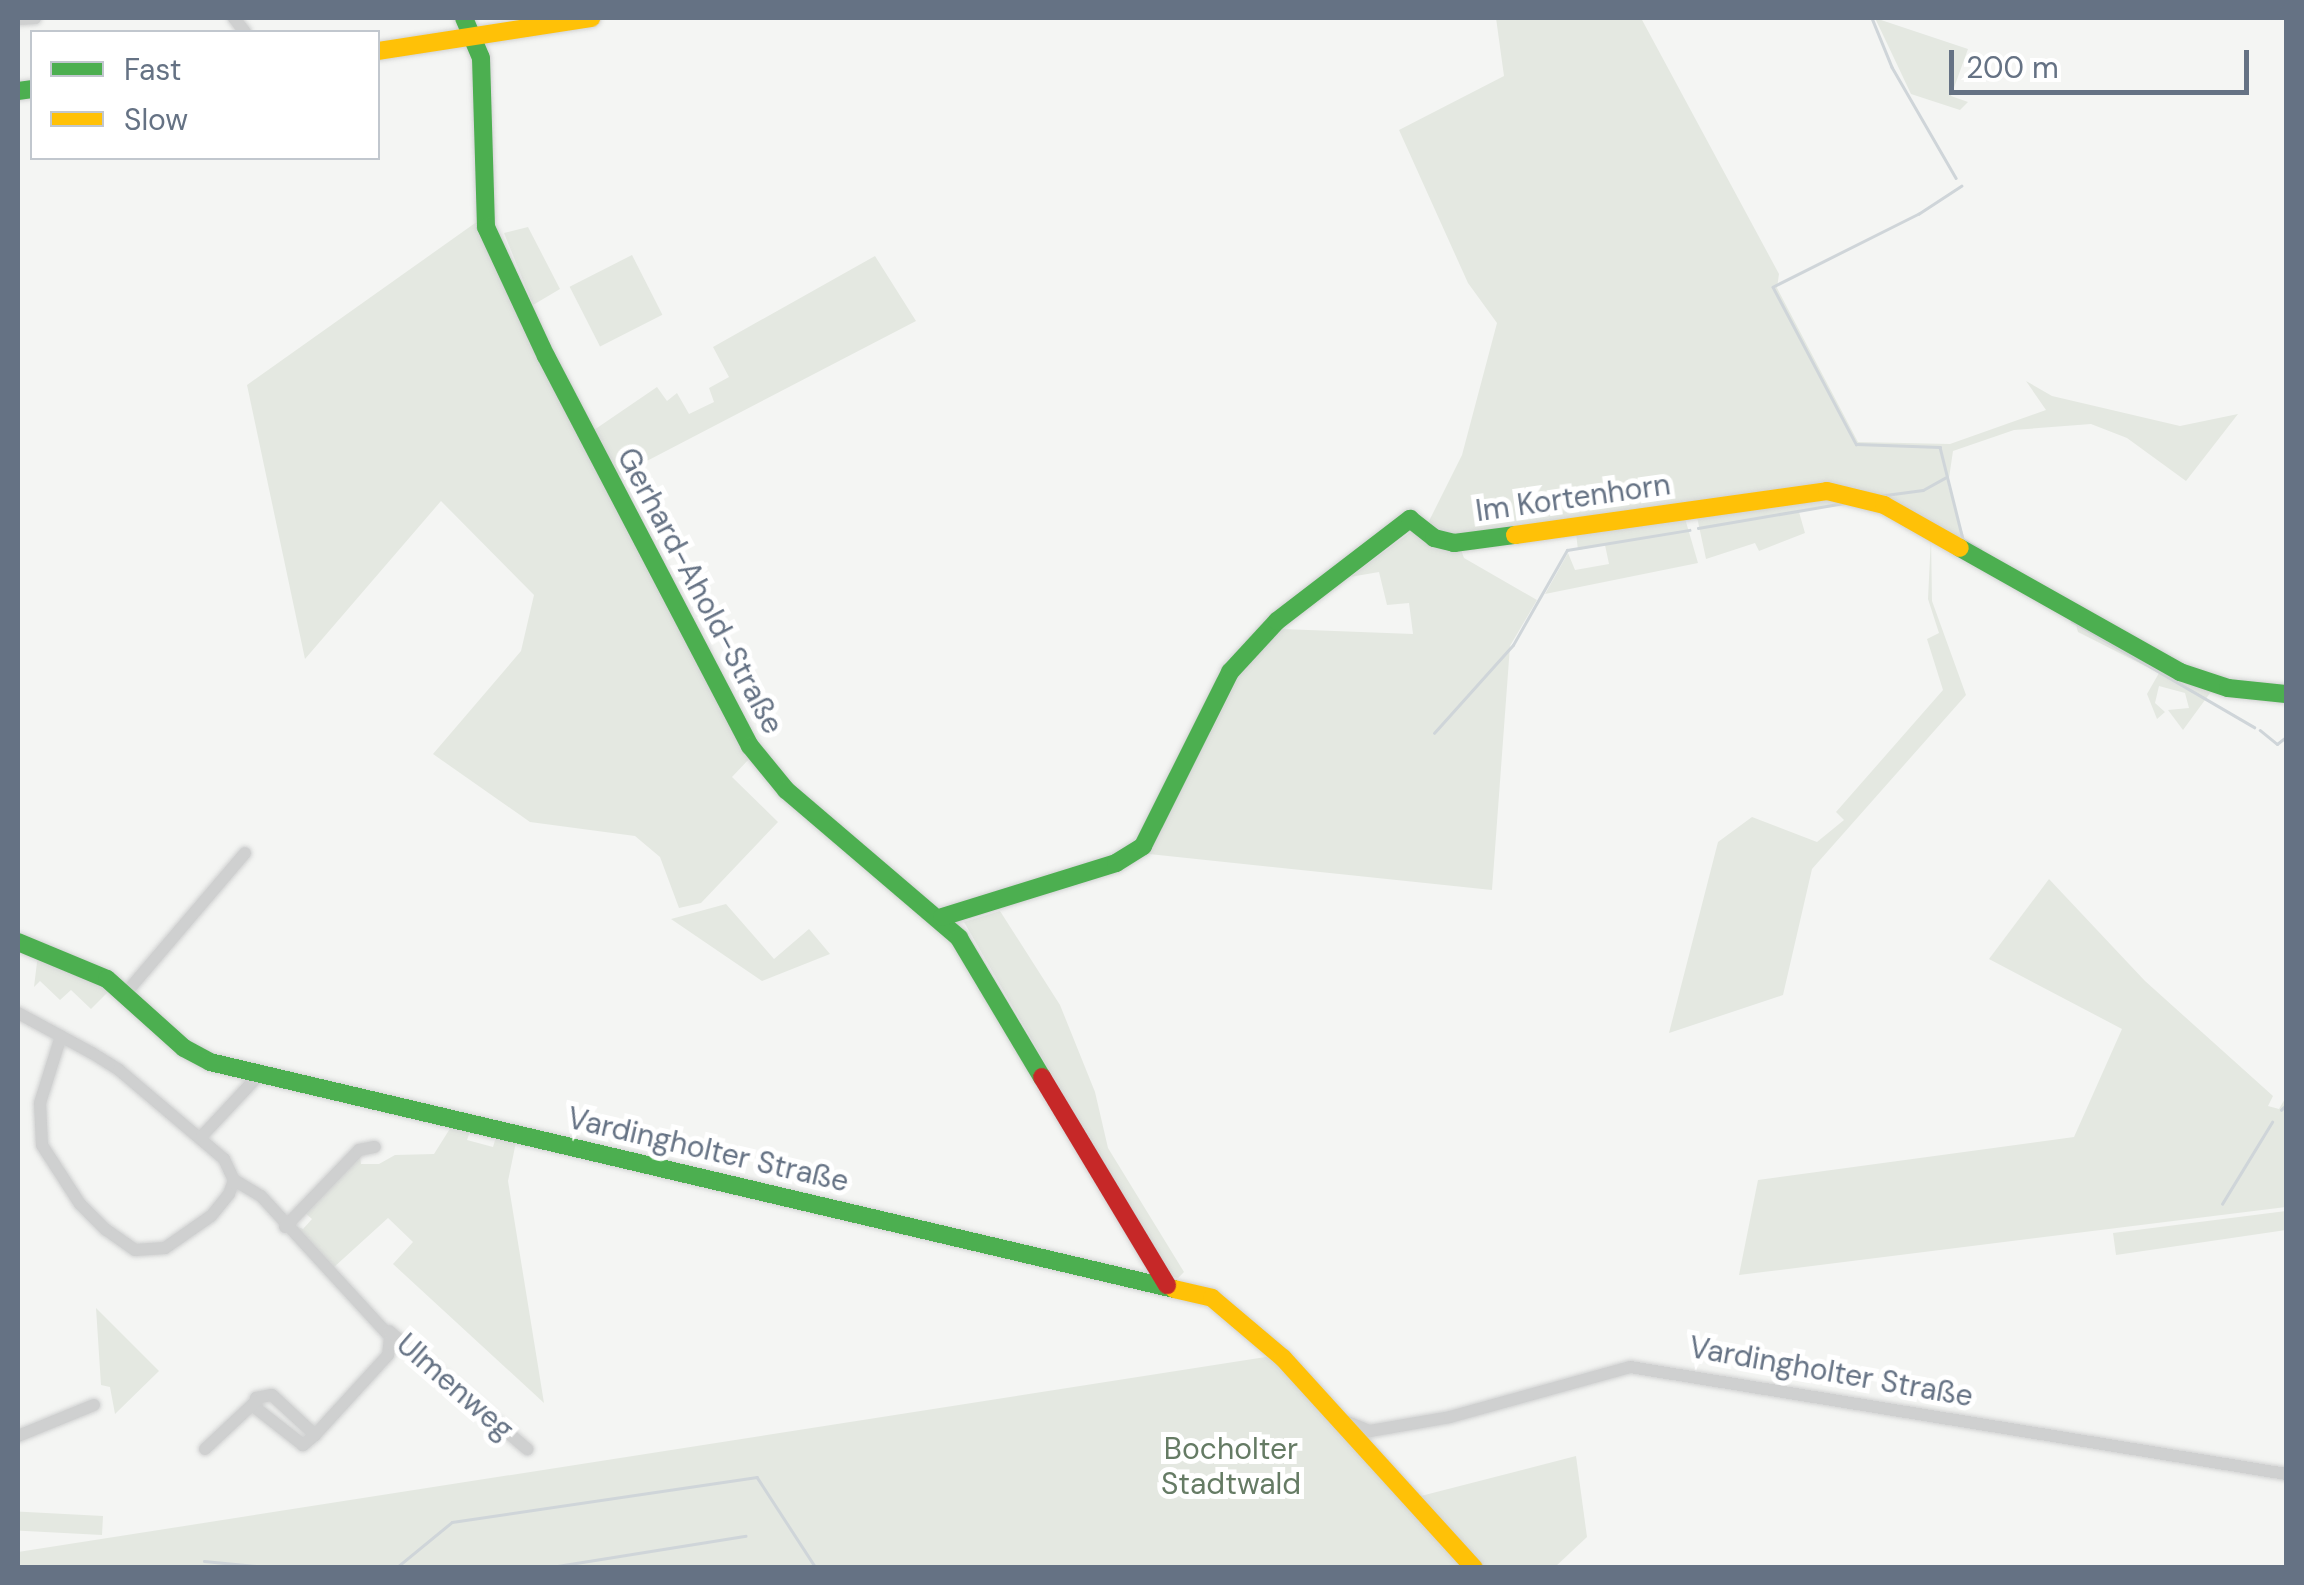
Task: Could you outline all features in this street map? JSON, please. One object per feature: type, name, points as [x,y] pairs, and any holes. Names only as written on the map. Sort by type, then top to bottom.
[{"type":"street","points":[[18,19],[36,18]]},
{"type":"street","name":"Gerhard-Ahold-Straße","points":[[464,18],[481,58],[486,227],[698,650],[764,767],[942,917],[1167,1285]]},
{"type":"street","points":[[380,50],[474,41],[591,18]]},
{"type":"street","name":"Im Kortenhorn","points":[[942,917],[1116,863],[1143,846],[1230,672],[1277,621],[1410,519],[1434,538],[1454,543],[1827,491],[1884,505],[2180,672],[2228,688],[2286,694]]},
{"type":"street","points":[[125,994],[245,853]]},
{"type":"street","name":"Vardingholter Straße","points":[[18,942],[89,968],[196,1055],[260,1074],[1212,1298],[1250,1326],[1334,1416],[1366,1438],[1474,1568]]},
{"type":"street","name":"Ulmenweg","points":[[18,1013],[120,1070],[202,1136],[234,1180],[261,1196],[285,1227],[384,1326],[527,1449]]},
{"type":"street","points":[[62,1036],[40,1103],[42,1145],[80,1204],[106,1230],[134,1250],[165,1248],[211,1216],[234,1180]]},
{"type":"street","points":[[202,1136],[260,1074]]},
{"type":"street","points":[[285,1227],[360,1150],[374,1147]]},
{"type":"street","name":"Ulmenweg","points":[[315,1434],[388,1355],[384,1326]]},
{"type":"street","name":"Vardingholter Straße","points":[[1366,1438],[1630,1367],[2286,1474]]},
{"type":"street","points":[[206,1449],[254,1402],[269,1393],[315,1434],[304,1446],[293,1444],[254,1402]]},
{"type":"street","points":[[18,1436],[94,1405]]},
{"type":"green space","points":[[1496,18],[1641,18],[1779,274],[1777,288],[1858,442],[1950,444],[2046,410],[2026,381],[2052,396],[2180,426],[2238,414],[2186,481],[2127,438],[2091,424],[2014,430],[1953,451],[1948,485],[1964,537],[1960,541],[1806,485],[1450,537],[1427,525],[1462,455],[1497,323],[1468,283],[1399,130],[1504,76]]},
{"type":"green space","points":[[1875,18],[1968,49],[1951,96],[1968,102],[1960,110],[1911,94]]},
{"type":"green space","points":[[478,221],[546,375],[750,758],[732,777],[778,822],[701,903],[679,908],[660,857],[635,836],[530,822],[433,754],[521,651],[534,595],[441,501],[305,659],[247,385]]},
{"type":"green space","points":[[528,227],[560,289],[533,305],[504,233]]},
{"type":"green space","points":[[632,255],[662,315],[600,346],[570,287]]},
{"type":"green space","points":[[875,256],[916,321],[618,476],[594,430],[657,387],[667,401],[677,393],[689,414],[714,402],[709,388],[729,377],[713,347]]},
{"type":"green space","points":[[1824,497],[1848,504],[1799,512],[1805,533],[1759,551],[1755,543],[1706,559],[1697,517]]},
{"type":"green space","points":[[1684,515],[1698,563],[1545,594],[1568,553],[1575,570],[1609,564],[1605,545],[1578,550],[1576,533]]},
{"type":"green space","points":[[1412,531],[1460,547],[1464,558],[1537,600],[1510,646],[1492,890],[1149,854],[1237,677],[1282,629],[1413,634],[1409,603],[1387,605],[1379,572],[1350,577]]},
{"type":"green space","points":[[1931,537],[1932,601],[1966,695],[1812,869],[1783,995],[1669,1033],[1718,842],[1752,817],[1817,842],[1844,820],[1836,812],[1943,690],[1927,639],[1939,633],[1928,599]]},
{"type":"green space","points":[[2075,621],[2213,689],[2183,730],[2168,710],[2189,708],[2185,693],[2159,686],[2155,703],[2165,712],[2157,719],[2147,694],[2159,673],[2078,632]]},
{"type":"green space","points":[[2049,879],[2145,981],[2273,1096],[2268,1106],[2279,1109],[2286,1097],[2286,1207],[1739,1275],[1758,1180],[2074,1137],[2122,1029],[1989,959]]},
{"type":"green space","points":[[726,904],[774,959],[809,929],[830,954],[762,981],[671,919]]},
{"type":"green space","points":[[1000,911],[1060,1005],[1095,1092],[1108,1148],[1184,1272],[1178,1278],[1167,1275],[964,922]]},
{"type":"green space","points":[[38,954],[111,989],[91,1009],[71,990],[60,1000],[40,981],[34,987]]},
{"type":"green space","points":[[451,1127],[470,1131],[467,1140],[493,1147],[496,1137],[516,1142],[508,1181],[544,1403],[393,1264],[413,1242],[388,1218],[333,1268],[295,1226],[303,1229],[312,1219],[304,1212],[360,1157],[361,1164],[379,1164],[395,1155],[434,1154]]},
{"type":"green space","points":[[2286,1211],[2286,1230],[2116,1255],[2113,1233]]},
{"type":"green space","points":[[96,1308],[159,1371],[115,1414],[110,1387],[101,1385]]},
{"type":"green space","name":"Bocholter Stadtwald","points":[[1272,1356],[1468,1568],[18,1568],[18,1552]]},
{"type":"green space","points":[[1576,1456],[1587,1537],[1555,1567],[1485,1567],[1417,1497]]},
{"type":"green space","points":[[18,1512],[103,1516],[102,1535],[18,1531]]},
{"type":"waterway","points":[[1872,18],[1892,67],[1956,178]]},
{"type":"waterway","points":[[1962,186],[1919,214],[1773,287],[1856,444],[1940,447],[1963,539],[1980,549]]},
{"type":"waterway","points":[[1878,496],[1923,490],[1945,478]]},
{"type":"waterway","points":[[1698,528],[1844,503]]},
{"type":"waterway","points":[[1434,733],[1513,645],[1567,550],[1689,530]]},
{"type":"waterway","points":[[2072,621],[2254,727]]},
{"type":"waterway","points":[[2260,730],[2277,744],[2286,737]]},
{"type":"waterway","points":[[2281,1110],[2286,1105]]},
{"type":"waterway","points":[[2222,1204],[2272,1122]]},
{"type":"waterway","points":[[396,1568],[452,1522],[757,1477],[816,1568]]},
{"type":"waterway","points":[[545,1568],[745,1536]]},
{"type":"waterway","points":[[204,1561],[278,1568]]},
{"type":"traffic: fast","points":[[464,18],[481,58],[486,227],[546,356],[750,746],[786,790],[959,938],[1042,1077]]},
{"type":"traffic: fast","points":[[18,91],[30,89]]},
{"type":"traffic: fast","points":[[942,917],[1116,863],[1143,846],[1230,672],[1277,621],[1410,519],[1434,538],[1454,543],[1515,535]]},
{"type":"traffic: fast","points":[[1960,548],[2180,672],[2228,688],[2286,694]]},
{"type":"traffic: fast","points":[[18,942],[107,979],[184,1048],[210,1062],[1174,1289]]},
{"type":"traffic: slow","points":[[380,51],[591,18]]},
{"type":"traffic: slow","points":[[1515,535],[1827,491],[1884,505],[1960,548]]},
{"type":"traffic: slow","points":[[1174,1289],[1212,1298],[1283,1358],[1474,1568]]},
{"type":"traffic: jam","points":[[1042,1077],[1167,1285]]}]
